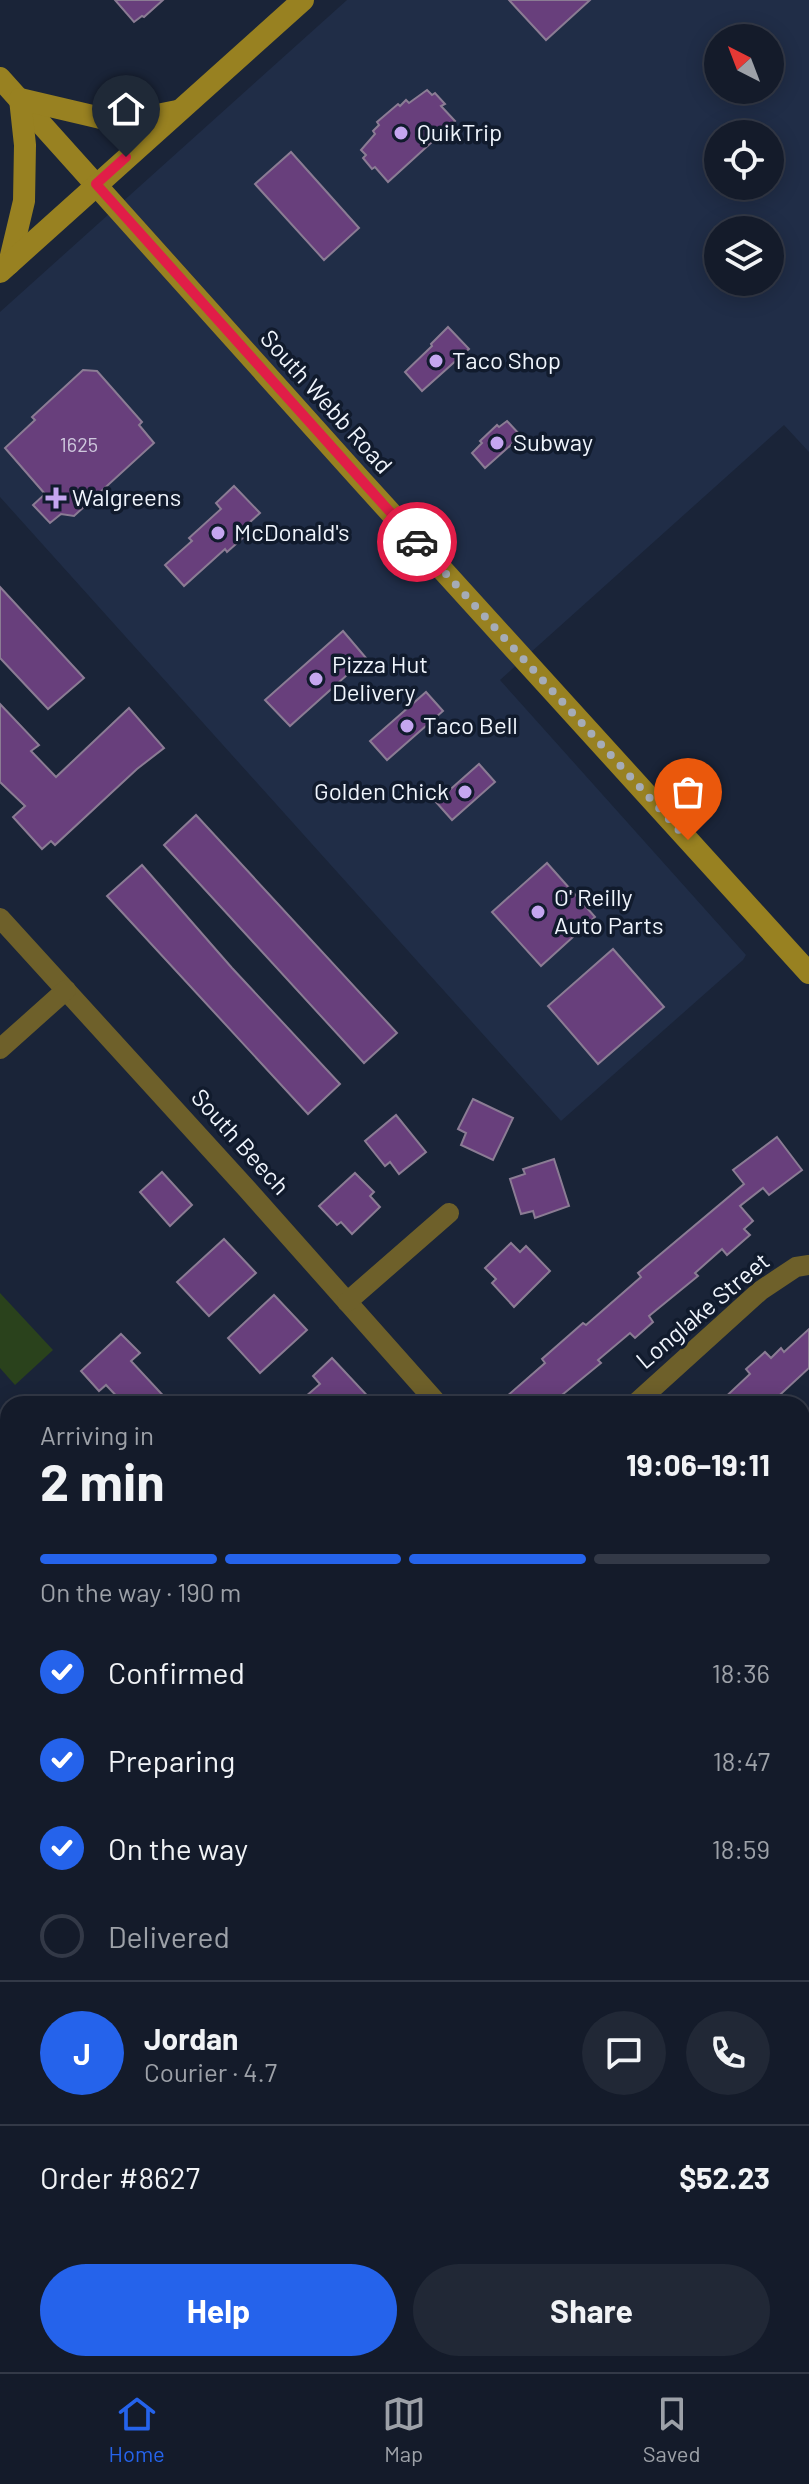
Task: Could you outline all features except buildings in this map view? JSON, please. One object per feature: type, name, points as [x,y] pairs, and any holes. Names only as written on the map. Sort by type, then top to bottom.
[{"type":"main road","points":[[4,268],[303,0]]},
{"type":"main road","name":"South Webb Road","points":[[0,78],[809,973]]},
{"type":"main road","points":[[4,268],[24,201],[25,145],[20,99],[101,118],[142,118],[178,111]]},
{"type":"street","name":"South Beech","points":[[0,918],[431,1396]]},
{"type":"street","points":[[0,1049],[66,990]]},
{"type":"street","points":[[347,1302],[449,1213]]},
{"type":"street","name":"Longlake Street","points":[[644,1396],[760,1291],[796,1267],[809,1265]]},
{"type":"shaded area","points":[[347,0],[809,0],[809,452],[784,425],[500,680],[746,955],[561,1121],[0,497],[0,312]]},
{"type":"green space","points":[[0,1293],[53,1350],[15,1385],[0,1368]]},
{"type":"way so far","points":[[417,542],[688,840]]},
{"type":"place","name":"QuikTrip","points":[[401,133]]},
{"type":"place","name":"Taco Shop","points":[[436,361]]},
{"type":"place","name":"Subway","points":[[497,443]]},
{"type":"place","name":"Walgreens","points":[[56,498]]},
{"type":"place","name":"McDonald's","points":[[218,533]]},
{"type":"place","name":"Pizza Hut Delivery","points":[[316,679]]},
{"type":"place","name":"Taco Bell","points":[[407,726]]},
{"type":"place","name":"Golden Chick","points":[[465,792]]},
{"type":"place","name":"O' Reilly Auto Parts","points":[[538,912]]},
{"type":"route","points":[[126,157],[96,184],[417,542]]}]
